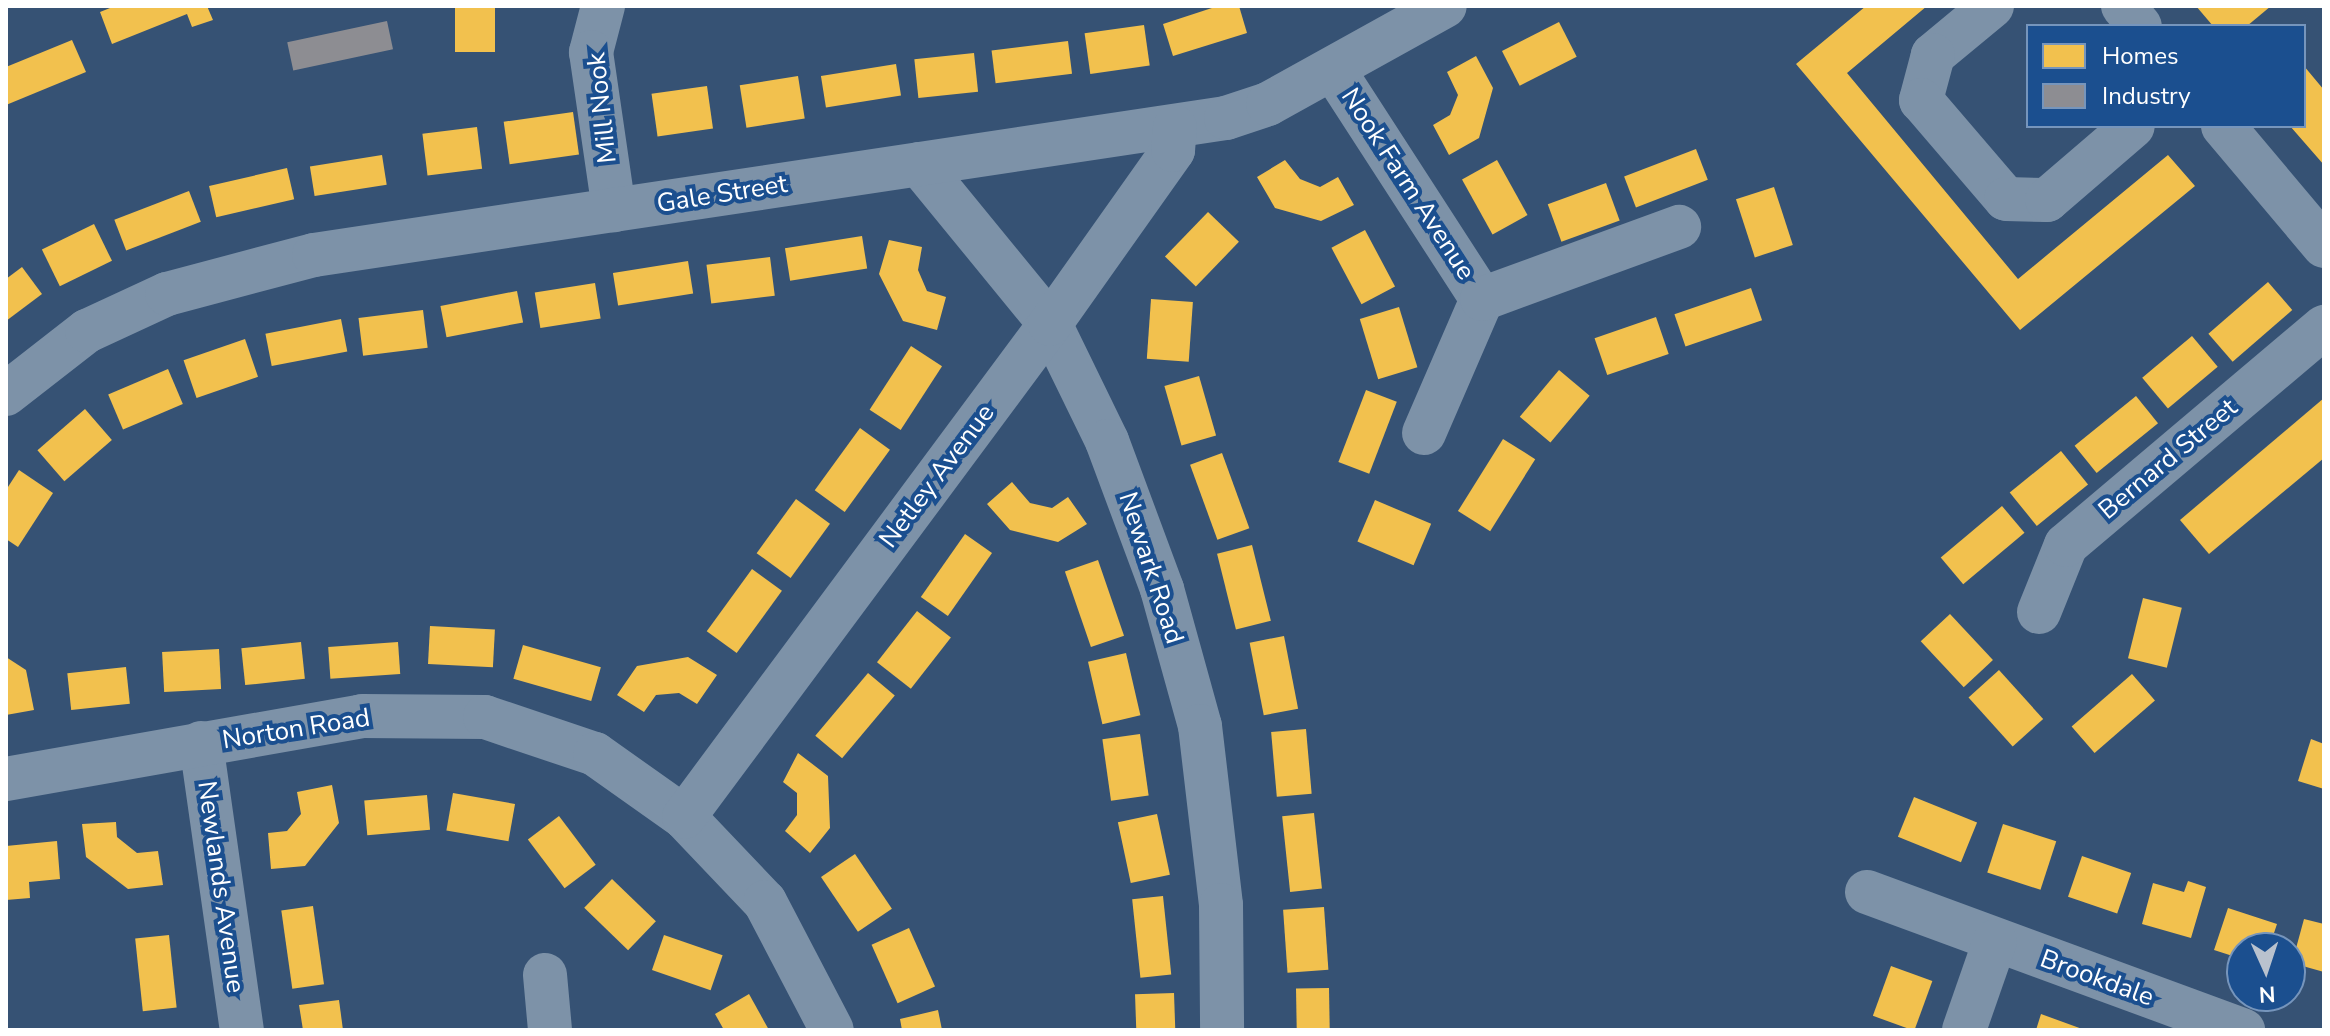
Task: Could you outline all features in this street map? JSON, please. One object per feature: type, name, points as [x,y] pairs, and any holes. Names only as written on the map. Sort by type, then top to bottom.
[{"type":"street","name":"Mill Nook","points":[[603,6],[591,52],[614,210]]},
{"type":"street","name":"Gale Street","points":[[6,394],[87,331],[167,294],[314,255],[1226,118],[1268,104],[1445,6]]},
{"type":"street","points":[[1992,6],[1933,55],[1921,100],[2006,199],[2047,200],[2131,128]]},
{"type":"street","points":[[2123,6],[2138,24]]},
{"type":"street","name":"Nook Farm Avenue","points":[[1333,69],[1482,299]]},
{"type":"street","name":"Netley Avenue","points":[[684,817],[1050,324],[1173,150],[1175,127]]},
{"type":"street","points":[[2225,128],[2324,246]]},
{"type":"street","name":"Newark Road","points":[[919,164],[1050,324],[1113,456],[1162,589],[1200,726],[1221,905],[1222,1030]]},
{"type":"street","name":"Nook Farm Avenue","points":[[1424,433],[1482,299],[1679,227]]},
{"type":"street","name":"Bernard Street","points":[[2039,612],[2066,545],[2324,327]]},
{"type":"street","name":"Norton Road","points":[[6,779],[362,716],[485,717],[595,754],[684,817],[765,902],[832,1030]]},
{"type":"street","name":"Newlands Avenue","points":[[201,743],[242,1030]]},
{"type":"street","name":"Brookdale","points":[[1867,892],[2243,1030]]},
{"type":"street","points":[[1964,1030],[1995,941]]},
{"type":"street","points":[[545,975],[550,1030]]},
{"type":"building: Homes","points":[[115,6],[207,6],[213,20],[192,27],[187,14],[112,44],[100,12]]},
{"type":"building: Homes","points":[[455,6],[495,6],[495,52],[455,52]]},
{"type":"building: Homes","points":[[1218,6],[1239,6],[1247,33],[1173,56],[1163,24]]},
{"type":"building: Homes","points":[[1866,6],[1927,6],[1847,73],[2018,279],[2168,155],[2195,186],[2020,330],[1796,64]]},
{"type":"building: Homes","points":[[2196,6],[2271,6],[2249,24],[2211,24]]},
{"type":"building: Homes","points":[[1559,22],[1577,57],[1520,86],[1502,51]]},
{"type":"building: Homes","points":[[1144,25],[1150,66],[1090,74],[1085,33]]},
{"type":"building: Homes","points":[[72,40],[86,72],[6,105],[6,67]]},
{"type":"building: Homes","points":[[1068,41],[1072,74],[996,83],[992,50]]},
{"type":"building: Homes","points":[[974,53],[978,92],[918,98],[914,59]]},
{"type":"building: Homes","points":[[1476,56],[1493,88],[1479,138],[1449,155],[1433,125],[1450,115],[1458,95],[1447,72]]},
{"type":"building: Homes","points":[[896,64],[901,96],[826,107],[821,76]]},
{"type":"building: Homes","points":[[2306,68],[2324,90],[2324,165],[2292,128],[2306,128]]},
{"type":"building: Homes","points":[[798,76],[805,118],[746,128],[740,85]]},
{"type":"building: Homes","points":[[707,86],[713,129],[658,136],[652,94]]},
{"type":"building: Homes","points":[[573,112],[579,155],[510,164],[504,122]]},
{"type":"building: Homes","points":[[477,127],[482,169],[428,175],[422,134]]},
{"type":"building: Homes","points":[[1696,149],[1708,180],[1636,207],[1624,177]]},
{"type":"building: Homes","points":[[382,155],[387,185],[315,196],[310,166]]},
{"type":"building: Homes","points":[[1285,160],[1300,179],[1320,187],[1338,177],[1354,205],[1321,221],[1275,208],[1257,177]]},
{"type":"building: Homes","points":[[1497,160],[1528,215],[1493,234],[1462,179]]},
{"type":"building: Homes","points":[[287,168],[294,199],[216,217],[209,186]]},
{"type":"building: Homes","points":[[1606,183],[1620,221],[1561,242],[1548,204]]},
{"type":"building: Homes","points":[[1774,187],[1793,245],[1755,257],[1736,199]]},
{"type":"building: Homes","points":[[189,191],[201,222],[126,250],[114,220]]},
{"type":"building: Homes","points":[[1208,212],[1239,242],[1196,286],[1165,257]]},
{"type":"building: Homes","points":[[94,224],[112,261],[60,286],[42,249]]},
{"type":"building: Homes","points":[[1365,230],[1395,287],[1361,304],[1331,248]]},
{"type":"building: Homes","points":[[862,236],[867,269],[790,281],[785,248]]},
{"type":"building: Homes","points":[[889,240],[922,247],[918,270],[927,291],[946,297],[937,330],[903,321],[879,274]]},
{"type":"building: Homes","points":[[770,257],[775,296],[711,304],[706,265]]},
{"type":"building: Homes","points":[[688,261],[693,294],[618,305],[613,273]]},
{"type":"building: Homes","points":[[22,267],[42,294],[6,321],[6,279]]},
{"type":"building: Homes","points":[[2268,282],[2292,310],[2233,362],[2208,334]]},
{"type":"building: Homes","points":[[595,283],[601,319],[540,328],[535,293]]},
{"type":"building: Homes","points":[[1751,288],[1762,320],[1685,347],[1674,314]]},
{"type":"building: Homes","points":[[517,291],[523,322],[447,337],[440,306]]},
{"type":"building: Homes","points":[[1151,299],[1193,302],[1189,362],[1147,359]]},
{"type":"building: Homes","points":[[1399,307],[1417,367],[1378,379],[1360,319]]},
{"type":"building: Homes","points":[[423,310],[428,348],[363,356],[358,318]]},
{"type":"building: Homes","points":[[1656,317],[1669,354],[1607,375],[1595,338]]},
{"type":"building: Homes","points":[[341,319],[347,351],[272,366],[265,334]]},
{"type":"building: Homes","points":[[2192,336],[2218,367],[2168,408],[2142,378]]},
{"type":"building: Homes","points":[[245,339],[258,377],[197,398],[184,360]]},
{"type":"building: Homes","points":[[911,346],[942,366],[901,430],[870,410]]},
{"type":"building: Homes","points":[[168,369],[183,404],[123,429],[108,394]]},
{"type":"building: Homes","points":[[1559,370],[1590,396],[1550,442],[1520,417]]},
{"type":"building: Homes","points":[[1199,376],[1216,436],[1181,446],[1164,386]]},
{"type":"building: Homes","points":[[1366,390],[1397,402],[1369,474],[1338,462]]},
{"type":"building: Homes","points":[[2136,396],[2158,423],[2097,473],[2075,446]]},
{"type":"building: Homes","points":[[2324,398],[2324,458],[2209,554],[2180,520]]},
{"type":"building: Homes","points":[[85,409],[112,440],[64,481],[37,450]]},
{"type":"building: Homes","points":[[860,428],[890,450],[845,512],[815,490]]},
{"type":"building: Homes","points":[[1503,439],[1535,459],[1490,531],[1458,511]]},
{"type":"building: Homes","points":[[2061,451],[2088,484],[2037,526],[2010,493]]},
{"type":"building: Homes","points":[[1222,453],[1249,528],[1217,540],[1190,465]]},
{"type":"building: Homes","points":[[19,470],[53,493],[18,547],[6,539],[6,490]]},
{"type":"building: Homes","points":[[1012,482],[1030,503],[1052,508],[1068,497],[1087,524],[1058,542],[1010,530],[987,504]]},
{"type":"building: Homes","points":[[796,499],[830,524],[791,578],[757,553]]},
{"type":"building: Homes","points":[[1375,500],[1431,524],[1414,565],[1357,541]]},
{"type":"building: Homes","points":[[2002,506],[2024,533],[1963,584],[1941,557]]},
{"type":"building: Homes","points":[[965,534],[992,553],[948,616],[921,597]]},
{"type":"building: Homes","points":[[1252,545],[1271,621],[1236,629],[1217,554]]},
{"type":"building: Homes","points":[[1098,560],[1124,636],[1091,647],[1065,571]]},
{"type":"building: Homes","points":[[752,569],[782,591],[737,653],[707,631]]},
{"type":"building: Homes","points":[[2143,598],[2182,608],[2167,668],[2128,658]]},
{"type":"building: Homes","points":[[917,611],[951,637],[911,689],[877,662]]},
{"type":"building: Homes","points":[[1950,614],[1993,660],[1964,687],[1921,641]]},
{"type":"building: Homes","points":[[430,626],[495,629],[493,667],[428,664]]},
{"type":"building: Homes","points":[[1284,636],[1298,709],[1264,715],[1250,643]]},
{"type":"building: Homes","points":[[301,642],[305,679],[245,685],[241,648]]},
{"type":"building: Homes","points":[[398,642],[400,674],[330,679],[328,647]]},
{"type":"building: Homes","points":[[523,645],[601,667],[591,701],[513,679]]},
{"type":"building: Homes","points":[[219,649],[221,689],[164,692],[162,652]]},
{"type":"building: Homes","points":[[1126,653],[1140,715],[1102,724],[1088,662]]},
{"type":"building: Homes","points":[[6,657],[26,670],[34,710],[6,715]]},
{"type":"building: Homes","points":[[688,657],[717,675],[697,704],[679,693],[656,695],[644,712],[617,695],[637,666]]},
{"type":"building: Homes","points":[[126,667],[130,704],[71,710],[67,673]]},
{"type":"building: Homes","points":[[1999,670],[2043,719],[2013,746],[1969,697]]},
{"type":"building: Homes","points":[[868,673],[895,695],[842,758],[815,736]]},
{"type":"building: Homes","points":[[2132,674],[2155,700],[2095,753],[2072,726]]},
{"type":"building: Homes","points":[[1306,729],[1312,794],[1277,797],[1271,732]]},
{"type":"building: Homes","points":[[1140,734],[1149,795],[1111,801],[1102,739]]},
{"type":"building: Homes","points":[[2311,739],[2324,744],[2324,789],[2298,781]]},
{"type":"building: Homes","points":[[798,753],[828,776],[830,828],[810,853],[785,831],[797,815],[797,793],[783,782]]},
{"type":"building: Homes","points":[[332,785],[339,823],[305,866],[271,869],[268,833],[287,831],[301,814],[297,792]]},
{"type":"building: Homes","points":[[453,793],[515,804],[508,841],[446,830]]},
{"type":"building: Homes","points":[[427,795],[430,830],[367,835],[364,800]]},
{"type":"building: Homes","points":[[1914,797],[1977,822],[1961,862],[1898,837]]},
{"type":"building: Homes","points":[[1314,813],[1322,889],[1290,892],[1282,816]]},
{"type":"building: Homes","points":[[1157,814],[1170,875],[1131,883],[1118,822]]},
{"type":"building: Homes","points":[[559,816],[596,865],[565,888],[528,839]]},
{"type":"building: Homes","points":[[116,822],[117,837],[137,853],[158,851],[163,885],[128,889],[86,857],[82,824]]},
{"type":"building: Homes","points":[[2003,824],[2056,841],[2040,890],[1987,873]]},
{"type":"building: Homes","points":[[57,841],[60,879],[29,882],[30,898],[6,900],[6,846]]},
{"type":"building: Homes","points":[[855,854],[892,909],[858,932],[821,877]]},
{"type":"building: Homes","points":[[2082,856],[2131,873],[2117,914],[2068,897]]},
{"type":"building: Homes","points":[[612,879],[656,921],[628,950],[584,908]]},
{"type":"building: Homes","points":[[2188,881],[2206,887],[2191,938],[2142,924],[2153,883],[2184,892]]},
{"type":"building: Homes","points":[[1163,896],[1171,975],[1140,978],[1132,899]]},
{"type":"building: Homes","points":[[313,906],[324,984],[292,989],[281,910]]},
{"type":"building: Homes","points":[[1324,907],[1328,970],[1287,973],[1283,910]]},
{"type":"building: Homes","points":[[2228,908],[2277,924],[2274,932],[2226,932],[2226,954],[2214,950]]},
{"type":"building: Homes","points":[[2304,919],[2324,924],[2324,972],[2306,967],[2306,932],[2300,932]]},
{"type":"building: Homes","points":[[909,928],[935,986],[898,1003],[872,945]]},
{"type":"building: Homes","points":[[169,935],[177,1008],[143,1011],[135,939]]},
{"type":"building: Homes","points":[[664,935],[723,955],[711,990],[652,970]]},
{"type":"building: Homes","points":[[1891,966],[1932,981],[1915,1030],[1873,1016]]},
{"type":"building: Homes","points":[[1329,988],[1330,1030],[1297,1030],[1296,989]]},
{"type":"building: Homes","points":[[1174,993],[1175,1030],[1136,1030],[1135,994]]},
{"type":"building: Homes","points":[[749,994],[769,1030],[724,1030],[715,1014]]},
{"type":"building: Homes","points":[[339,1000],[343,1030],[303,1030],[299,1005]]},
{"type":"building: Homes","points":[[938,1010],[942,1030],[902,1030],[900,1019]]},
{"type":"building: Homes","points":[[2041,1014],[2085,1030],[2036,1030]]},
{"type":"building: Industry","points":[[387,21],[393,49],[293,71],[287,42]]}]
